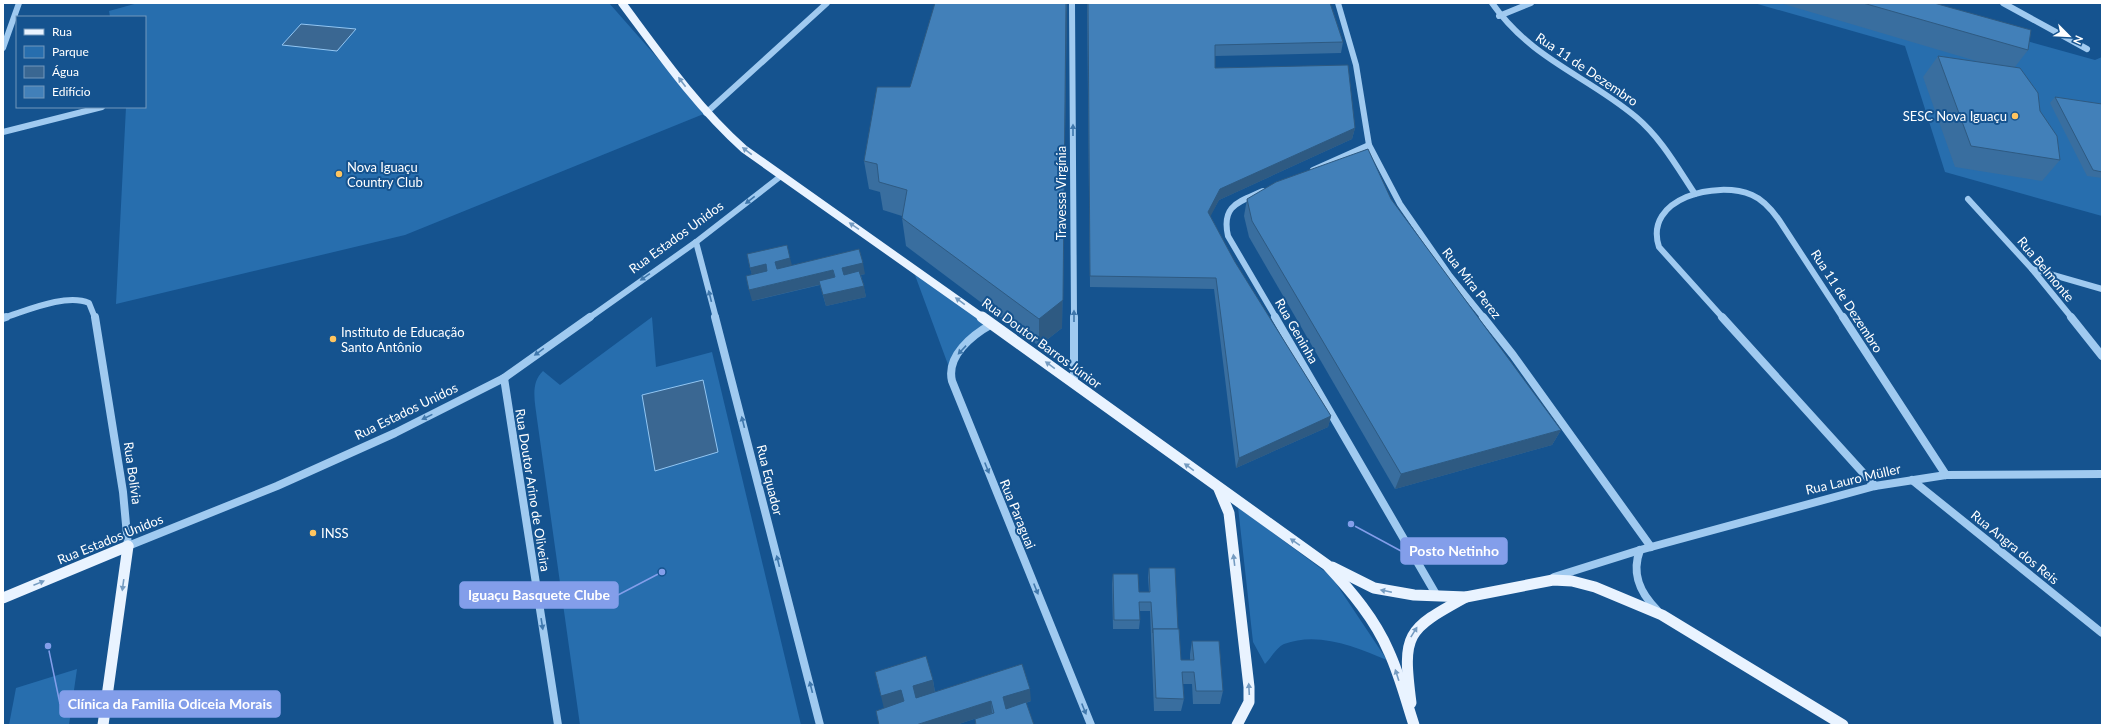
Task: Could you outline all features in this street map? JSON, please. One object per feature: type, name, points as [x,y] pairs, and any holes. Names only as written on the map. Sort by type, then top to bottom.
[{"type":"main road","name":"Rua Doutor Barros Júnior","points":[[622,3],[706,113],[722,131],[781,176],[912,266],[1327,565],[1366,612],[1384,641],[1395,668],[1414,725]]},
{"type":"main road","points":[[1218,487],[1229,514],[1249,686],[1248,702],[1237,725]]},
{"type":"main road","name":"Rua Estados Unidos","points":[[3,598],[128,546]]},
{"type":"main road","name":"Rua Bolívia","points":[[104,725],[128,546]]},
{"type":"main road","name":"Rua Lauro Müller","points":[[1327,565],[1374,588],[1400,594],[1466,597],[1542,581],[1561,580],[1595,587],[1662,615],[1843,725]]},
{"type":"main road","name":"Rua Lauro Müller","points":[[1414,725],[1406,658],[1409,643],[1421,623],[1466,597]]},
{"type":"street","points":[[3,48],[4,40],[19,3]]},
{"type":"street","points":[[706,113],[827,3]]},
{"type":"street","name":"Travessa Virgínia","points":[[1072,3],[1074,383]]},
{"type":"street","name":"Rua Mira Perez","points":[[1338,3],[1356,66],[1369,145],[1400,204],[1418,232],[1513,355],[1651,547]]},
{"type":"street","name":"Rua 11 de Dezembro","points":[[1492,3],[1499,16],[1525,41],[1604,92],[1637,118],[1647,128],[1695,194]]},
{"type":"street","points":[[1499,16],[1531,3]]},
{"type":"street","points":[[2003,3],[2087,49]]},
{"type":"street","points":[[1349,66],[1356,66]]},
{"type":"street","points":[[3,132],[98,108]]},
{"type":"street","points":[[1304,174],[1369,145]]},
{"type":"street","name":"Rua Estados Unidos","points":[[128,546],[277,486],[388,436],[504,378],[696,242],[781,176]]},
{"type":"street","name":"Rua Geninha","points":[[1267,189],[1238,202],[1229,208],[1225,216],[1224,224],[1228,236],[1437,596]]},
{"type":"street","name":"Rua 11 de Dezembro","points":[[1875,486],[1659,247],[1654,236],[1654,227],[1658,219],[1668,210],[1695,194],[1715,190],[1739,191],[1756,197],[1772,210],[1946,475]]},
{"type":"street","name":"Rua Belmonte","points":[[1968,199],[2032,269],[2102,356]]},
{"type":"street","name":"Rua Equador","points":[[696,242],[820,725]]},
{"type":"street","points":[[2032,269],[2102,289]]},
{"type":"street","name":"Rua Bolívia","points":[[3,318],[68,300],[84,300],[90,304],[94,311],[123,492],[128,546]]},
{"type":"street","name":"Rua Paraguai","points":[[992,324],[974,337],[954,360],[950,370],[952,381],[1091,725]]},
{"type":"street","name":"Rua Doutor Arino de Oliveira","points":[[504,378],[558,725]]},
{"type":"street","name":"Rua Lauro Müller","points":[[1542,581],[1640,550],[1875,486],[1946,475],[2102,474]]},
{"type":"street","name":"Rua Angra dos Reis","points":[[1912,480],[2102,633]]},
{"type":"street","name":"Rua Lauro Müller","points":[[1640,550],[1636,568],[1641,591],[1645,598],[1662,615]]},
{"type":"green space","name":"Nova Iguaçu Country Club","points":[[138,3],[609,3],[706,113],[405,235],[116,304],[126,108],[146,108],[146,16],[110,16],[109,11]]},
{"type":"green space","name":"SESC Nova Iguaçu","points":[[1754,3],[1889,3],[2095,60],[2102,57],[2102,216],[1945,172],[1905,46]]},
{"type":"green space","points":[[912,267],[992,324],[974,337],[950,370]]},
{"type":"green space","points":[[652,317],[656,367],[712,352],[801,725],[580,725],[535,406],[534,393],[536,381],[543,371],[560,385]]},
{"type":"green space","points":[[1238,507],[1331,576],[1387,660],[1363,650],[1337,642],[1310,639],[1297,640],[1284,644],[1276,650],[1265,664],[1253,642]]},
{"type":"green space","points":[[77,669],[69,725],[9,725],[16,688]]},
{"type":"water","points":[[301,24],[356,29],[337,51],[282,45]]},
{"type":"water","points":[[703,380],[718,452],[655,471],[642,395]]},
{"type":"building","points":[[935,3],[1066,3],[1063,300],[1039,319],[902,218],[907,190],[879,182],[877,164],[864,161],[877,87],[910,87]]},
{"type":"building","points":[[1088,3],[1330,3],[1343,42],[1215,45],[1215,68],[1348,65],[1355,128],[1220,189],[1208,212],[1235,262],[1331,416],[1239,458],[1216,278],[1090,276]]},
{"type":"building","points":[[1863,3],[1934,3],[2031,30],[2028,50]]},
{"type":"building","points":[[1938,56],[2020,68],[2038,93],[2040,111],[2057,136],[2060,160],[1971,146]]},
{"type":"building","points":[[2055,97],[2102,104],[2102,172],[2093,170]]},
{"type":"building","points":[[1368,149],[1391,199],[1561,430],[1401,474],[1252,221],[1247,199],[1276,182]]},
{"type":"building","points":[[787,245],[790,258],[775,262],[777,269],[859,249],[863,263],[842,268],[844,275],[859,271],[864,286],[823,295],[819,281],[835,277],[833,270],[749,290],[746,276],[767,271],[766,264],[750,268],[747,254]]},
{"type":"building","points":[[1149,568],[1175,568],[1178,629],[1153,629],[1153,633],[1151,602],[1139,602],[1140,620],[1114,620],[1113,574],[1138,574],[1139,592],[1150,592]]},
{"type":"building","points":[[1153,629],[1179,629],[1181,660],[1194,660],[1192,641],[1219,641],[1223,691],[1196,691],[1194,672],[1182,672],[1184,699],[1156,698]]},
{"type":"building","points":[[926,656],[933,680],[913,686],[916,698],[1022,664],[1030,689],[1003,697],[1006,709],[1026,702],[1034,725],[976,725],[975,719],[994,713],[991,701],[916,725],[879,725],[876,711],[904,701],[901,690],[881,696],[875,672]]},
{"type":"place","name":"SESC Nova Iguaçu","points":[[2015,116]]},
{"type":"place","name":"Nova Iguaçu Country Club","points":[[339,174]]},
{"type":"place","name":"Instituto de Educação Santo Antônio","points":[[333,339]]},
{"type":"place","name":"Posto Netinho","points":[[1351,524]]},
{"type":"place","name":"INSS","points":[[313,533]]},
{"type":"place","name":"Iguaçu Basquete Clube","points":[[662,572]]},
{"type":"place","name":"Clínica da Familia Odiceia Morais","points":[[48,646]]}]
